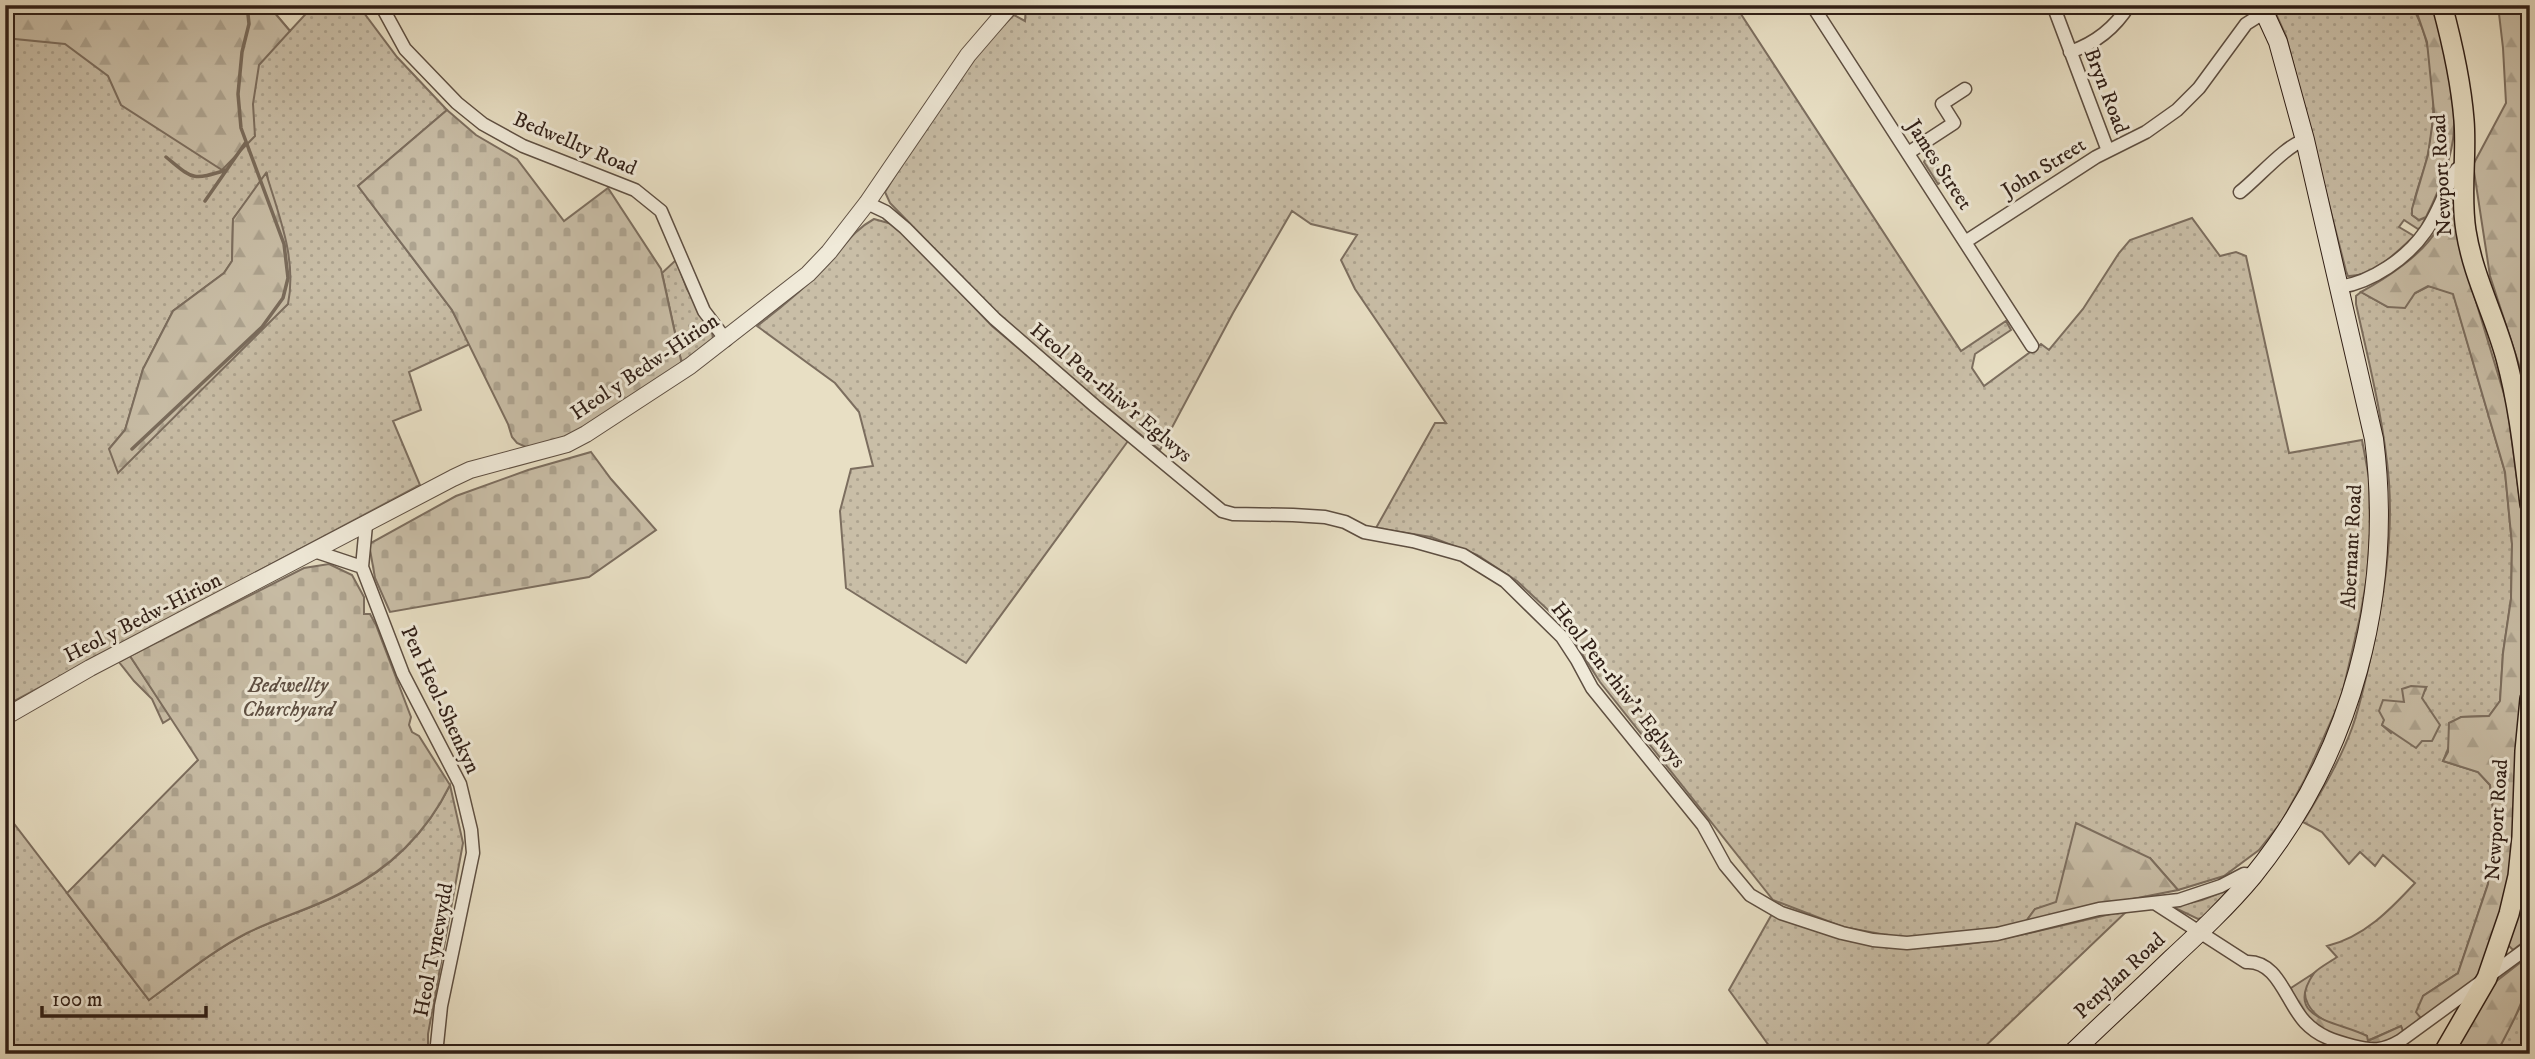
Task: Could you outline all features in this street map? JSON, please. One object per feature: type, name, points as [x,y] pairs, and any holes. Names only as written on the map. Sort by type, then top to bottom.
[{"type":"main road","name":"Newport Road","points":[[2442,5],[2454,56],[2464,120],[2463,200],[2472,263],[2505,356],[2519,413],[2530,504]]},
{"type":"main road","name":"Abernant Road","points":[[2200,932],[2254,875],[2290,824],[2324,764],[2348,705],[2371,622],[2380,526],[2377,466],[2340,287],[2278,41],[2263,9]]},
{"type":"main road","name":"Newport Road","points":[[2443,1054],[2487,978],[2510,914],[2522,837],[2530,699]]},
{"type":"main road","name":"Penylan Road","points":[[2071,1054],[2200,932]]},
{"type":"street","name":"Bedwellty Road","points":[[381,5],[405,49],[457,103],[483,124],[523,146],[635,190],[661,211],[704,311],[726,340]]},
{"type":"street","name":"Heol y Bedw-Hirion","points":[[5,716],[90,668],[470,470],[567,444],[682,372],[808,274],[830,252],[867,203],[968,55],[1011,5]]},
{"type":"street","name":"James Street","points":[[1812,5],[2032,346]]},
{"type":"street","name":"Bryn Road","points":[[2053,5],[2108,151]]},
{"type":"street","points":[[2070,52],[2092,43],[2106,33],[2129,5]]},
{"type":"street","name":"John Street","points":[[1965,242],[2108,151],[2146,132],[2177,110],[2199,88],[2246,24],[2263,9]]},
{"type":"street","points":[[1908,153],[1954,123],[1942,104],[1965,89]]},
{"type":"street","points":[[2240,192],[2288,148],[2305,140]]},
{"type":"street","points":[[2340,287],[2370,278],[2413,247],[2426,231],[2454,173],[2457,169],[2463,169]]},
{"type":"street","name":"Heol Pen-rhiw'r Eglwys","points":[[867,203],[886,212],[905,228],[995,319],[1095,406],[1223,511],[1233,514],[1325,517],[1364,531],[1463,555],[1505,581],[1562,637],[1592,688],[1703,825],[1725,865],[1750,895],[1781,913],[1842,933],[1873,940],[1907,943],[1997,934],[2099,909],[2156,904],[2202,894],[2244,874],[2254,875]]},
{"type":"street","name":"Pen Heol-Shenkyn","points":[[366,525],[362,567],[403,674],[460,784],[471,830],[473,853]]},
{"type":"street","points":[[314,551],[362,567]]},
{"type":"street","name":"Heol Tynewydd","points":[[436,1054],[442,1006],[473,853]]},
{"type":"street","points":[[2156,904],[2246,962],[2257,962],[2267,967],[2304,1021],[2319,1034],[2333,1041],[2376,1051],[2400,1041],[2530,946]]},
{"type":"green space","points":[[5,5],[268,5],[290,31],[314,5],[358,5],[397,57],[447,110],[358,186],[452,310],[470,344],[409,372],[421,410],[393,421],[420,485],[5,706]],"holes":[[[267,174],[288,304],[109,449],[125,430],[143,369],[173,311],[224,273],[232,261],[233,219]]]},
{"type":"green space","points":[[5,5],[268,5],[290,31],[259,65],[253,104],[255,136],[222,170],[121,105],[108,76],[65,44],[5,38]]},
{"type":"green space","points":[[1026,5],[1707,5],[1712,12],[1723,5],[1735,5],[1961,351],[2006,321],[2011,330],[1975,354],[1972,368],[1984,386],[2041,344],[2049,350],[2083,309],[2130,240],[2192,218],[2220,256],[2236,252],[2246,256],[2289,453],[2362,440],[2369,478],[2370,534],[2367,577],[2341,699],[2305,779],[2282,821],[2259,850],[2224,876],[2178,890],[2150,858],[2056,903],[2035,909],[2024,924],[1908,939],[1843,927],[1773,900],[1600,682],[1563,624],[1517,581],[1477,555],[1431,537],[1376,528],[1435,423],[1446,423],[1355,289],[1341,260],[1357,235],[1311,224],[1292,211],[1233,313],[1160,450],[1077,384],[999,315],[890,203],[885,192],[944,99],[1014,15],[1025,21]]},
{"type":"green space","points":[[2272,5],[2411,5],[2426,39],[2433,80],[2433,121],[2427,158],[2412,215],[2419,220],[2426,217],[2418,229],[2404,220],[2399,227],[2414,236],[2384,262],[2357,275],[2348,276],[2346,271],[2286,36]]},
{"type":"green space","points":[[2411,5],[2433,5],[2438,17],[2454,116],[2451,153],[2444,175],[2426,217],[2419,220],[2412,215],[2412,209],[2428,155],[2434,112],[2427,42]]},
{"type":"green space","points":[[2498,5],[2530,5],[2530,434],[2520,368],[2490,276],[2473,165],[2506,103]]},
{"type":"green space","points":[[447,110],[476,135],[517,159],[564,221],[608,188],[661,269],[682,365],[573,435],[528,448],[517,443],[452,310],[358,186]]},
{"type":"green space","points":[[1928,154],[1945,179],[1938,184],[1924,162]]},
{"type":"green space","points":[[266,173],[288,254],[288,304],[118,473],[109,449],[125,430],[143,369],[173,311],[224,273],[232,261],[233,219]]},
{"type":"green space","points":[[2450,192],[2454,195],[2471,285],[2507,404],[2530,577],[2528,640],[2509,878],[2490,951],[2478,977],[2471,986],[2427,1018],[2420,1017],[2416,1012],[2423,996],[2458,973],[2488,884],[2494,817],[2490,785],[2478,772],[2443,761],[2448,752],[2449,723],[2461,717],[2489,716],[2500,701],[2503,653],[2511,599],[2512,544],[2505,472],[2453,294],[2428,286],[2415,293],[2405,308],[2388,307],[2361,292],[2392,273],[2423,248],[2437,229]]},
{"type":"green space","points":[[874,219],[892,224],[901,230],[992,326],[1128,441],[966,663],[846,588],[840,511],[851,469],[873,466],[859,412],[835,383],[757,326],[802,289],[854,234]]},
{"type":"green space","points":[[676,260],[687,289],[712,331],[713,340],[682,365],[662,273]]},
{"type":"green space","points":[[2429,286],[2453,293],[2505,472],[2512,544],[2511,599],[2503,653],[2500,701],[2489,716],[2461,717],[2443,761],[2478,772],[2490,785],[2494,817],[2488,884],[2458,973],[2423,996],[2427,1018],[2404,1034],[2401,1026],[2367,1041],[2367,1036],[2336,1026],[2319,1017],[2308,1004],[2305,989],[2314,973],[2337,957],[2327,946],[2365,929],[2415,883],[2383,855],[2375,866],[2360,852],[2349,864],[2322,832],[2303,822],[2336,764],[2352,728],[2380,609],[2389,546],[2389,482],[2380,414],[2356,296],[2361,292],[2388,307]],"holes":[[[2426,688],[2422,697],[2391,733],[2382,725],[2392,702],[2404,702]]]},
{"type":"green space","points":[[591,452],[656,530],[589,577],[390,612],[375,578],[369,544],[456,496],[528,470]]},
{"type":"green space","name":"Bedwellty Churchyard","points":[[329,564],[352,575],[364,597],[364,614],[370,614],[376,625],[411,717],[409,725],[412,732],[419,736],[450,785],[418,834],[375,873],[330,899],[234,940],[149,1000],[67,893],[198,760],[130,656],[304,568]]},
{"type":"green space","points":[[130,656],[171,718],[163,723],[152,699],[119,662]]},
{"type":"green space","points":[[2411,686],[2426,687],[2422,698],[2440,725],[2432,741],[2422,741],[2416,748],[2382,725],[2384,720],[2379,711],[2383,700],[2404,702],[2402,689]]},
{"type":"green space","points":[[450,785],[463,843],[428,1034],[428,1054],[5,1054],[5,812],[149,1000],[234,940],[330,899],[376,873],[418,834]]},
{"type":"green space","points":[[2076,823],[2150,858],[2178,890],[2024,924],[2035,909],[2056,902]]},
{"type":"green space","points":[[2530,852],[2530,937],[2513,950],[2506,943]]},
{"type":"green space","points":[[2233,888],[2205,917],[2198,919],[2173,907],[2202,900]]},
{"type":"green space","points":[[2128,910],[1977,1054],[1775,1054],[1729,990],[1772,914],[1857,942],[1934,947],[2032,933]]},
{"type":"green space","points":[[2530,955],[2524,994],[2496,1054],[2452,1054],[2494,983]]},
{"type":"green space","points":[[2314,973],[2306,989],[2305,1001],[2309,1010],[2329,1022],[2367,1036],[2368,1041],[2401,1026],[2404,1034],[2391,1041],[2367,1046],[2343,1040],[2319,1027],[2300,1010],[2291,988]]},
{"type":"green space","points":[[2530,976],[2530,1054],[2496,1054],[2521,1005]]},
{"type":"waterway","points":[[132,449],[262,327],[283,298],[288,278],[284,244],[241,128],[238,94],[242,52],[249,24],[247,5]]},
{"type":"waterway","points":[[205,201],[246,142]]},
{"type":"waterway","points":[[166,157],[193,176],[206,176],[226,170]]}]
